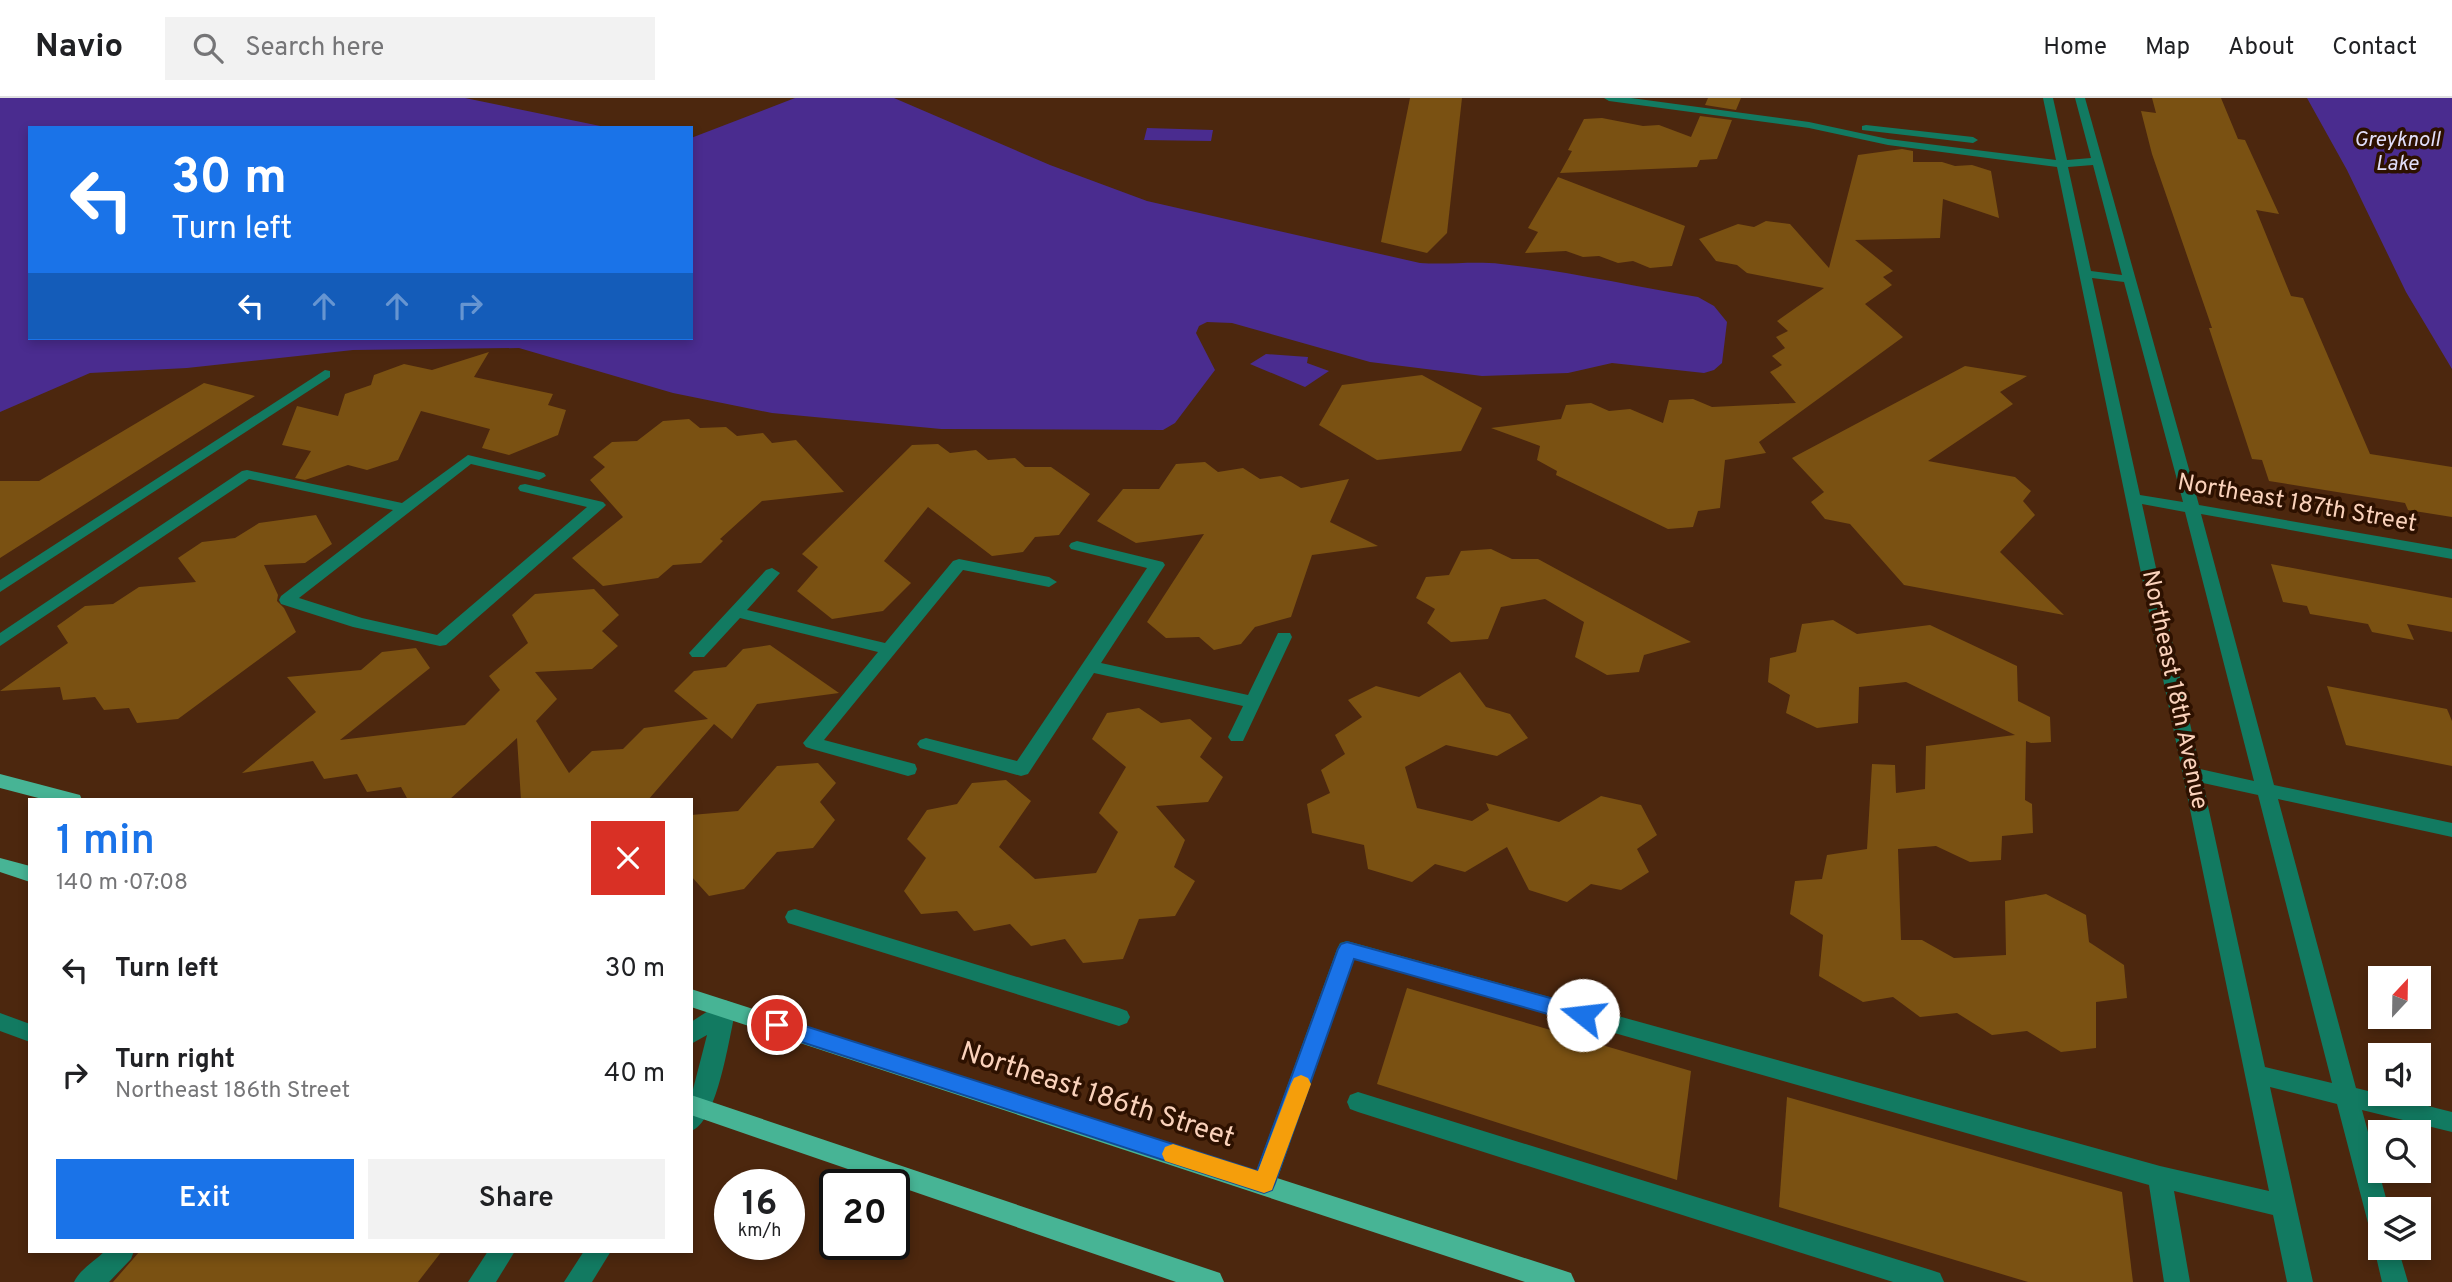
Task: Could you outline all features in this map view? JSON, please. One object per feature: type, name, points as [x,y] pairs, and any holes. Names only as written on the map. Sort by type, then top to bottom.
[{"type":"main road","points":[[0,781],[65,798]]},
{"type":"main road","points":[[0,865],[28,873]]},
{"type":"main road","name":"Northeast 186th Street","points":[[693,999],[1562,1282]]},
{"type":"main road","points":[[694,1111],[1212,1282]]},
{"type":"street","points":[[1609,98],[1809,125],[1888,142],[2097,161]]},
{"type":"street","name":"Northeast 18th Avenue","points":[[2048,98],[2300,1282]]},
{"type":"street","points":[[2080,98],[2192,508],[2373,1197]]},
{"type":"street","points":[[1809,125],[1889,129],[1981,141]]},
{"type":"street","points":[[2046,150],[2061,158]]},
{"type":"street","points":[[2087,274],[2129,279]]},
{"type":"street","points":[[0,587],[325,374]]},
{"type":"street","points":[[525,488],[598,505],[440,642],[359,623],[287,600],[468,459],[539,476]]},
{"type":"street","points":[[0,641],[247,474],[405,508]]},
{"type":"street","name":"Northeast 187th Street","points":[[2134,498],[2452,554]]},
{"type":"street","points":[[926,744],[1021,769],[1157,565],[1077,546]]},
{"type":"street","points":[[908,769],[812,743],[959,564],[1049,582]]},
{"type":"street","points":[[698,653],[772,573]]},
{"type":"street","points":[[736,612],[889,649]]},
{"type":"street","points":[[1237,737],[1284,637]]},
{"type":"street","points":[[1090,666],[1254,702]]},
{"type":"street","points":[[2191,774],[2452,830]]},
{"type":"street","points":[[795,917],[1119,1017]]},
{"type":"street","points":[[1264,1183],[1347,949],[2160,1177],[2284,1206]]},
{"type":"street","points":[[693,1033],[725,1009]]},
{"type":"street","points":[[694,1111],[725,1009]]},
{"type":"street","points":[[0,1023],[28,1032]]},
{"type":"street","points":[[2256,1074],[2452,1122]]},
{"type":"street","points":[[1358,1102],[1931,1282]]},
{"type":"street","points":[[2160,1177],[2177,1282]]},
{"type":"street","points":[[87,1282],[100,1274],[120,1253]]},
{"type":"street","points":[[481,1282],[502,1253]]},
{"type":"street","points":[[577,1282],[598,1253]]},
{"type":"street","points":[[2389,1260],[2395,1282]]},
{"type":"water","points":[[0,98],[465,98],[600,126],[28,126],[28,340],[693,340],[693,137],[795,98],[894,98],[1050,165],[1147,201],[1420,263],[1491,263],[1526,267],[1698,297],[1714,306],[1727,322],[1722,363],[1714,370],[1704,373],[1612,363],[1568,373],[1482,376],[1370,362],[1232,323],[1207,322],[1199,326],[1196,333],[1215,370],[1175,423],[1163,430],[941,429],[772,413],[673,393],[519,348],[353,350],[187,368],[90,373],[0,412]]},
{"type":"water","name":"Greyknoll Lake","points":[[2307,98],[2452,98],[2452,369],[2406,292],[2347,170]]},
{"type":"water","points":[[1147,128],[1213,130],[1211,141],[1144,140]]},
{"type":"water","points":[[1266,354],[1308,357],[1307,363],[1329,371],[1305,387],[1250,364]]},
{"type":"building","points":[[1410,98],[1462,98],[1447,233],[1427,253],[1381,242]]},
{"type":"building","points":[[1708,98],[1741,98],[1736,110],[1705,105]]},
{"type":"building","points":[[2152,98],[2221,98],[2238,139],[2245,140],[2279,214],[2256,210],[2291,296],[2303,298],[2370,454],[2452,467],[2452,517],[2408,510],[2405,503],[2269,481],[2262,460],[2252,459],[2209,328],[2212,328],[2152,154],[2141,111],[2156,113]]},
{"type":"building","points":[[1700,116],[1732,120],[1717,159],[1700,160],[1697,167],[1560,173],[1584,119],[1602,118],[1643,126],[1659,125],[1691,137]]},
{"type":"building","points":[[1902,149],[1913,151],[1913,162],[1972,165],[1991,171],[1999,218],[1943,199],[1940,238],[1855,240],[1893,271],[1883,277],[1892,285],[1865,304],[1903,337],[1759,442],[1766,453],[1725,460],[1720,508],[1698,511],[1693,527],[1668,529],[1556,475],[1557,471],[1537,460],[1540,446],[1491,428],[1561,419],[1566,405],[1591,403],[1609,411],[1630,409],[1663,423],[1669,400],[1693,399],[1712,407],[1796,403],[1770,372],[1782,365],[1772,356],[1785,348],[1776,337],[1788,331],[1777,321],[1824,288],[1747,273],[1737,265],[1716,261],[1699,239],[1738,224],[1754,227],[1766,221],[1790,224],[1829,268],[1858,155]]},
{"type":"building","points":[[1558,177],[1685,226],[1672,266],[1650,268],[1633,261],[1618,263],[1599,256],[1583,257],[1566,251],[1525,253],[1538,232],[1528,228]]},
{"type":"building","points":[[489,352],[474,377],[553,394],[548,405],[566,410],[558,435],[509,455],[482,448],[490,429],[421,411],[398,460],[367,470],[348,465],[305,480],[295,478],[311,451],[282,445],[297,406],[338,416],[345,394],[371,385],[374,375],[404,364],[432,370]]},
{"type":"building","points":[[1965,366],[2027,376],[2000,392],[2013,404],[1928,461],[2015,477],[2031,491],[2023,501],[2035,515],[2000,552],[2064,615],[1904,585],[1850,524],[1825,519],[1811,502],[1824,492],[1792,458]]},
{"type":"building","points":[[1422,375],[1482,408],[1461,451],[1377,460],[1319,425],[1342,385]]},
{"type":"building","points":[[204,383],[255,396],[0,558],[0,481],[39,481]]},
{"type":"building","points":[[689,419],[700,428],[726,427],[737,436],[763,433],[772,443],[796,440],[844,492],[762,501],[720,539],[723,541],[701,563],[673,565],[658,578],[603,586],[572,558],[623,517],[590,480],[605,467],[593,457],[612,442],[637,441],[663,421]]},
{"type":"building","points":[[938,444],[950,453],[976,450],[988,460],[1015,458],[1025,467],[1051,467],[1090,494],[1059,535],[1035,537],[1023,552],[992,556],[928,507],[884,561],[911,583],[883,611],[832,619],[797,591],[818,567],[802,554],[912,445]]},
{"type":"building","points":[[1205,462],[1218,472],[1243,468],[1260,479],[1281,476],[1301,488],[1349,479],[1330,522],[1378,546],[1312,555],[1291,617],[1255,627],[1241,644],[1214,650],[1199,637],[1166,638],[1147,622],[1204,534],[1136,543],[1097,521],[1123,489],[1159,489],[1176,464]]},
{"type":"building","points":[[316,515],[332,544],[305,563],[264,565],[278,595],[277,601],[284,608],[296,632],[178,719],[137,723],[129,708],[104,710],[95,697],[63,700],[60,687],[0,691],[68,643],[57,626],[85,606],[113,604],[139,587],[196,582],[178,558],[202,542],[235,538],[259,523]]},
{"type":"building","points":[[1491,549],[1512,559],[1538,559],[1691,642],[1644,655],[1639,672],[1607,675],[1575,657],[1584,622],[1545,599],[1501,607],[1488,639],[1451,642],[1427,623],[1435,609],[1416,598],[1426,577],[1449,575],[1461,551]]},
{"type":"building","points":[[2271,564],[2452,598],[2452,632],[2407,624],[2414,640],[2372,632],[2368,624],[2310,614],[2307,606],[2283,602]]},
{"type":"building","points":[[594,589],[619,615],[602,631],[618,646],[592,669],[535,672],[557,699],[536,721],[569,773],[592,751],[623,749],[644,728],[708,719],[674,691],[694,671],[726,667],[743,649],[770,645],[839,693],[757,704],[732,739],[714,724],[650,798],[521,798],[517,738],[451,798],[407,798],[401,787],[367,792],[357,774],[324,779],[313,761],[242,773],[316,712],[287,677],[361,670],[382,652],[416,648],[430,668],[340,740],[465,725],[500,690],[489,676],[528,643],[512,615],[535,594]]},
{"type":"building","points":[[1833,620],[1857,634],[1930,625],[2017,666],[2018,701],[2050,717],[2051,742],[2026,741],[2025,800],[2032,804],[2033,833],[2002,836],[2001,860],[1970,862],[1936,846],[1898,849],[1901,940],[1922,940],[1954,958],[2006,955],[2005,901],[2046,894],[2086,915],[2089,942],[2124,965],[2127,998],[2096,1002],[2096,1048],[2061,1052],[2027,1031],[1992,1035],[1957,1013],[1920,1017],[1893,997],[1863,1002],[1819,976],[1823,935],[1790,914],[1795,881],[1822,879],[1827,855],[1867,849],[1872,764],[1895,765],[1896,793],[1925,789],[1926,746],[2015,735],[1906,682],[1859,687],[1858,723],[1817,728],[1786,713],[1790,695],[1768,682],[1770,658],[1796,652],[1802,624]]},
{"type":"building","points":[[1460,672],[1486,707],[1510,714],[1528,738],[1497,756],[1446,745],[1405,767],[1417,808],[1472,821],[1489,810],[1486,803],[1559,822],[1601,796],[1641,805],[1657,835],[1637,849],[1649,872],[1621,890],[1591,884],[1567,902],[1529,890],[1507,847],[1465,872],[1435,864],[1412,882],[1368,869],[1364,845],[1312,833],[1307,804],[1330,793],[1321,770],[1345,754],[1335,735],[1362,717],[1348,700],[1376,686],[1419,697]]},
{"type":"building","points":[[2327,686],[2447,709],[2452,721],[2452,766],[2346,745]]},
{"type":"building","points":[[1139,708],[1161,723],[1190,719],[1212,738],[1200,757],[1223,777],[1208,802],[1156,806],[1185,840],[1174,867],[1195,881],[1175,916],[1139,919],[1123,959],[1083,963],[1065,939],[1031,946],[1010,924],[974,931],[957,911],[921,914],[904,891],[926,858],[907,839],[927,810],[957,804],[972,783],[1006,780],[1031,801],[999,847],[1035,879],[1096,873],[1118,832],[1099,813],[1126,767],[1092,739],[1107,713]]},
{"type":"building","points":[[818,763],[836,783],[820,802],[835,820],[813,848],[777,852],[744,889],[709,896],[693,878],[693,815],[738,811],[777,766]]},
{"type":"building","points":[[1407,988],[1691,1071],[1677,1180],[1377,1084]]},
{"type":"building","points":[[1787,1097],[2122,1192],[2133,1282],[2028,1282],[1779,1207]]},
{"type":"building","points":[[138,1253],[440,1253],[418,1282],[113,1282]]},
{"type":"slow traffic","points":[[1173,1154],[1264,1183],[1301,1084]]},
{"type":"route","points":[[777,1025],[1264,1183],[1301,1086],[1347,949],[1583,1015]]}]
